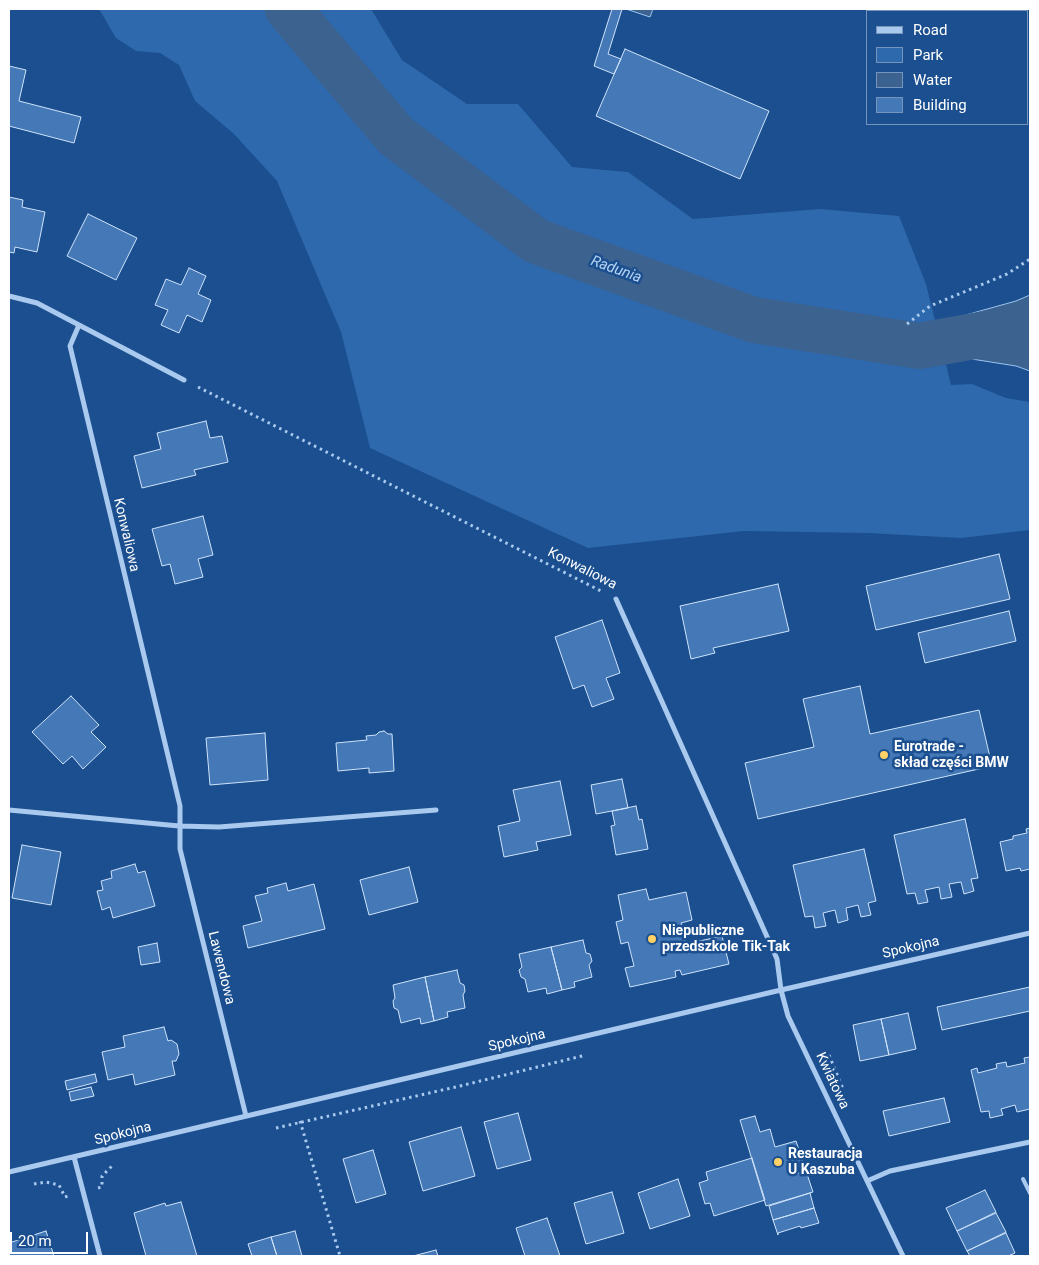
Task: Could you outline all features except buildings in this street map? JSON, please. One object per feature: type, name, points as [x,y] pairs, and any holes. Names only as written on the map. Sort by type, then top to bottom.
[{"type":"street","points":[[9,296],[37,303],[184,380]]},
{"type":"street","name":"Konwaliowa","points":[[79,325],[70,346],[180,806],[179,826]]},
{"type":"street","name":"Konwaliowa","points":[[616,599],[777,959],[782,990]]},
{"type":"street","points":[[9,810],[179,826],[219,827],[436,810]]},
{"type":"street","name":"Lawendowa","points":[[179,826],[180,849],[246,1116]]},
{"type":"street","name":"Spokojna","points":[[9,1172],[1030,933]]},
{"type":"street","name":"Kwiatowa","points":[[782,990],[788,1016],[903,1256]]},
{"type":"street","points":[[867,1181],[890,1171],[1030,1142]]},
{"type":"street","points":[[74,1157],[100,1256]]},
{"type":"lane","points":[[1023,1178],[1030,1193]]},
{"type":"path","points":[[907,324],[930,306],[1007,274],[1030,259]]},
{"type":"path","name":"Konwaliowa","points":[[184,380],[616,599]]},
{"type":"path","points":[[272,1129],[300,1120],[460,1086],[593,1053]]},
{"type":"path","points":[[300,1120],[340,1256]]},
{"type":"path","points":[[102,1187],[102,1176],[112,1165],[121,1163]]},
{"type":"path","points":[[27,1186],[46,1182],[59,1185],[66,1197]]},
{"type":"green space","points":[[99,9],[371,9],[402,60],[467,104],[518,104],[572,167],[628,172],[693,219],[820,209],[899,216],[926,284],[951,385],[972,384],[1006,398],[1030,402],[1030,530],[961,538],[868,533],[744,531],[588,548],[370,448],[341,332],[277,181],[234,134],[195,101],[179,65],[160,53],[136,51],[116,38]]},
{"type":"water","points":[[626,9],[653,9],[650,17]]},
{"type":"water","points":[[1030,295],[1030,371],[1016,366],[959,357],[917,358],[881,350],[884,327],[944,321],[1016,301]]},
{"type":"waterway","name":"Radunia","points":[[288,9],[396,136],[536,241],[754,320],[919,346],[1030,326]]},
{"type":"place","name":"Eurotrade - skład części BMW","points":[[884,755]]},
{"type":"place","name":"Niepubliczne przedszkole Tik-Tak","points":[[652,939]]},
{"type":"place","name":"Restauracja U Kaszuba","points":[[778,1162]]}]
